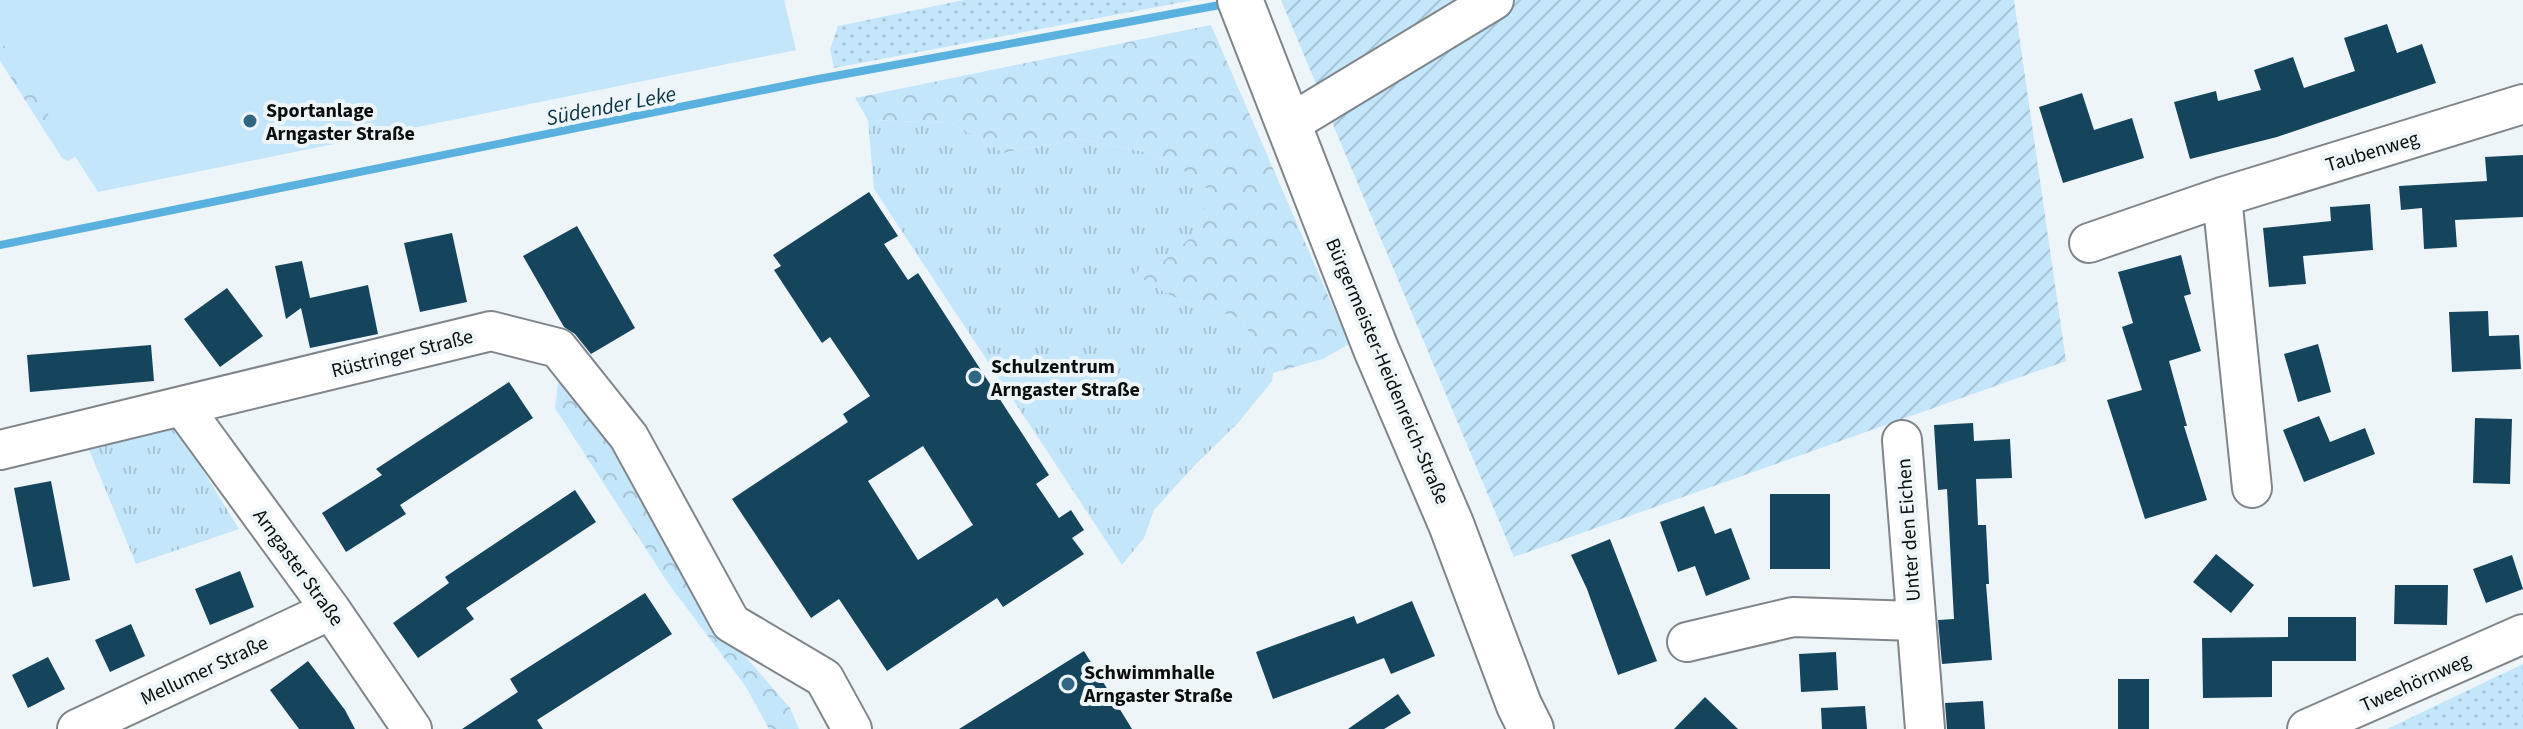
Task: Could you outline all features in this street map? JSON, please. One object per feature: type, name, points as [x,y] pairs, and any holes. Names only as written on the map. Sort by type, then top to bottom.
[{"type":"main road","name":"Bürgermeister-Heidenreich-Straße","points":[[1248,19],[1376,349],[1451,524],[1524,721]]},
{"type":"street","points":[[1287,122],[1306,114],[1494,0]]},
{"type":"street","name":"Taubenweg","points":[[2089,243],[2222,197],[2523,104]]},
{"type":"street","points":[[2222,197],[2252,488]]},
{"type":"street","name":"Rüstringer Straße","points":[[0,450],[491,331],[558,348],[629,437],[731,623],[824,678],[852,729]]},
{"type":"street","name":"Arngaster Straße","points":[[183,407],[331,610],[412,729]]},
{"type":"street","name":"Unter den Eichen","points":[[1902,440],[1925,729]]},
{"type":"street","name":"Mellumer Straße","points":[[77,729],[331,610]]},
{"type":"street","name":"Unter den Eichen","points":[[1687,642],[1793,617],[1915,621]]},
{"type":"street","name":"Tweehörnweg","points":[[2307,729],[2523,634]]},
{"type":"green space","name":"Sportanlage Arngaster Straße","points":[[0,0],[784,0],[796,50],[98,192],[0,39]]},
{"type":"green space","points":[[964,0],[1194,0],[834,68],[830,49],[838,26]]},
{"type":"green space","points":[[1281,0],[2014,0],[2066,361],[1514,557]]},
{"type":"green space","points":[[0,13],[81,153],[68,161],[62,158],[0,61]]},
{"type":"green space","points":[[1211,25],[1349,344],[1323,359],[1273,373],[1241,319],[1173,297],[1136,275],[1138,269],[1163,262],[1189,174],[1150,153],[1080,139],[1004,153],[952,123],[868,120],[855,98]]},
{"type":"green space","points":[[868,120],[952,123],[1004,153],[1080,139],[1150,153],[1189,174],[1210,191],[1195,234],[1163,262],[1139,269],[1136,275],[1173,297],[1241,319],[1273,373],[1272,381],[1238,423],[1154,510],[1144,538],[1122,565],[874,189]]},
{"type":"green space","points":[[558,383],[580,388],[732,641],[790,708],[799,729],[769,729],[746,687],[668,583],[555,408]]},
{"type":"green space","points":[[175,425],[239,529],[136,564],[88,447]]},
{"type":"green space","points":[[2523,664],[2523,729],[2387,729]]},
{"type":"building","points":[[2387,24],[2397,53],[2422,44],[2436,83],[2277,137],[2190,159],[2174,102],[2216,91],[2218,101],[2261,90],[2254,70],[2293,57],[2304,88],[2355,71],[2344,38]]},
{"type":"building","points":[[2082,93],[2094,130],[2132,118],[2144,158],[2063,183],[2039,107]]},
{"type":"building","points":[[2523,155],[2523,217],[2455,220],[2457,247],[2424,249],[2422,208],[2401,210],[2399,186],[2487,181],[2485,157]]},
{"type":"building","points":[[869,192],[898,236],[884,244],[908,280],[918,273],[1049,475],[1036,484],[1059,518],[1071,510],[1084,530],[1072,538],[1084,554],[1003,607],[997,598],[887,671],[839,599],[811,618],[732,499],[848,422],[843,414],[870,396],[830,337],[822,343],[774,270],[781,266],[773,255]],"holes":[[[923,446],[973,525],[918,560],[868,481]]]},
{"type":"building","points":[[2370,204],[2373,250],[2303,256],[2306,284],[2269,287],[2263,228],[2331,221],[2330,207]]},
{"type":"building","points":[[577,226],[635,328],[591,354],[575,334],[564,327],[523,256]]},
{"type":"building","points":[[452,233],[467,302],[420,312],[404,243]]},
{"type":"building","points":[[2181,255],[2191,294],[2184,296],[2201,351],[2169,361],[2187,426],[2184,426],[2207,500],[2145,519],[2107,400],[2142,390],[2122,327],[2133,323],[2118,272]]},
{"type":"building","points":[[302,261],[310,298],[368,285],[378,334],[310,348],[301,308],[286,319],[275,266]]},
{"type":"building","points":[[227,288],[263,336],[220,367],[184,319]]},
{"type":"building","points":[[2488,311],[2489,336],[2519,335],[2521,369],[2452,372],[2449,312]]},
{"type":"building","points":[[2318,344],[2331,392],[2298,402],[2284,354]]},
{"type":"building","points":[[151,345],[154,381],[30,392],[27,355]]},
{"type":"building","points":[[509,382],[533,418],[400,505],[406,514],[346,552],[322,513],[382,475],[376,469]]},
{"type":"building","points":[[2319,416],[2330,442],[2365,428],[2375,454],[2304,482],[2283,430]]},
{"type":"building","points":[[2475,418],[2512,419],[2510,484],[2473,483]]},
{"type":"building","points":[[1973,423],[1974,441],[2010,439],[2012,478],[1976,479],[1978,525],[1986,525],[1989,584],[1986,584],[1992,660],[1942,664],[1938,620],[1954,619],[1947,489],[1938,490],[1934,425]]},
{"type":"building","points":[[51,481],[70,580],[33,587],[14,488]]},
{"type":"building","points":[[575,490],[596,522],[466,608],[474,619],[418,658],[393,623],[449,583],[445,577]]},
{"type":"building","points":[[1770,494],[1830,494],[1830,569],[1770,569]]},
{"type":"building","points":[[1704,506],[1715,534],[1731,528],[1750,579],[1706,596],[1695,566],[1678,572],[1660,522]]},
{"type":"building","points":[[1610,539],[1657,661],[1618,675],[1587,589],[1571,555]]},
{"type":"building","points":[[2216,554],[2254,585],[2231,613],[2193,582]]},
{"type":"building","points":[[2512,555],[2523,589],[2486,603],[2473,569]]},
{"type":"building","points":[[240,571],[254,607],[210,625],[195,589]]},
{"type":"building","points":[[2395,585],[2448,585],[2447,625],[2394,624]]},
{"type":"building","points":[[645,593],[672,634],[537,720],[543,729],[462,729],[518,692],[510,679]]},
{"type":"building","points":[[1412,601],[1435,656],[1391,674],[1384,658],[1273,699],[1256,652],[1354,616],[1357,624]]},
{"type":"building","points":[[2288,617],[2356,617],[2356,661],[2272,661],[2272,697],[2203,698],[2202,638],[2288,637]]},
{"type":"building","points":[[131,624],[145,656],[110,672],[95,640]]},
{"type":"building","name":"Schwimmhalle Arngaster Straße","points":[[1084,651],[1132,729],[959,729]]},
{"type":"building","points":[[1836,652],[1838,690],[1801,692],[1799,654]]},
{"type":"building","points":[[48,657],[65,689],[28,708],[12,675]]},
{"type":"building","points":[[308,661],[345,710],[355,729],[299,729],[270,690]]},
{"type":"building","points":[[2118,679],[2149,679],[2149,729],[2118,729]]},
{"type":"building","points":[[1398,694],[1411,713],[1384,729],[1348,729]]},
{"type":"building","points":[[1705,697],[1738,729],[1674,729]]},
{"type":"building","points":[[1983,701],[1985,729],[1947,729],[1945,703]]},
{"type":"building","points":[[1865,706],[1867,729],[1822,729],[1821,708]]},
{"type":"waterway","name":"Südender Leke","points":[[0,245],[813,80],[1220,5],[1227,0]]},
{"type":"place","name":"Sportanlage Arngaster Straße","points":[[250,121]]},
{"type":"place","name":"Schulzentrum Arngaster Straße","points":[[975,377]]},
{"type":"place","name":"Schwimmhalle Arngaster Straße","points":[[1068,684]]}]
